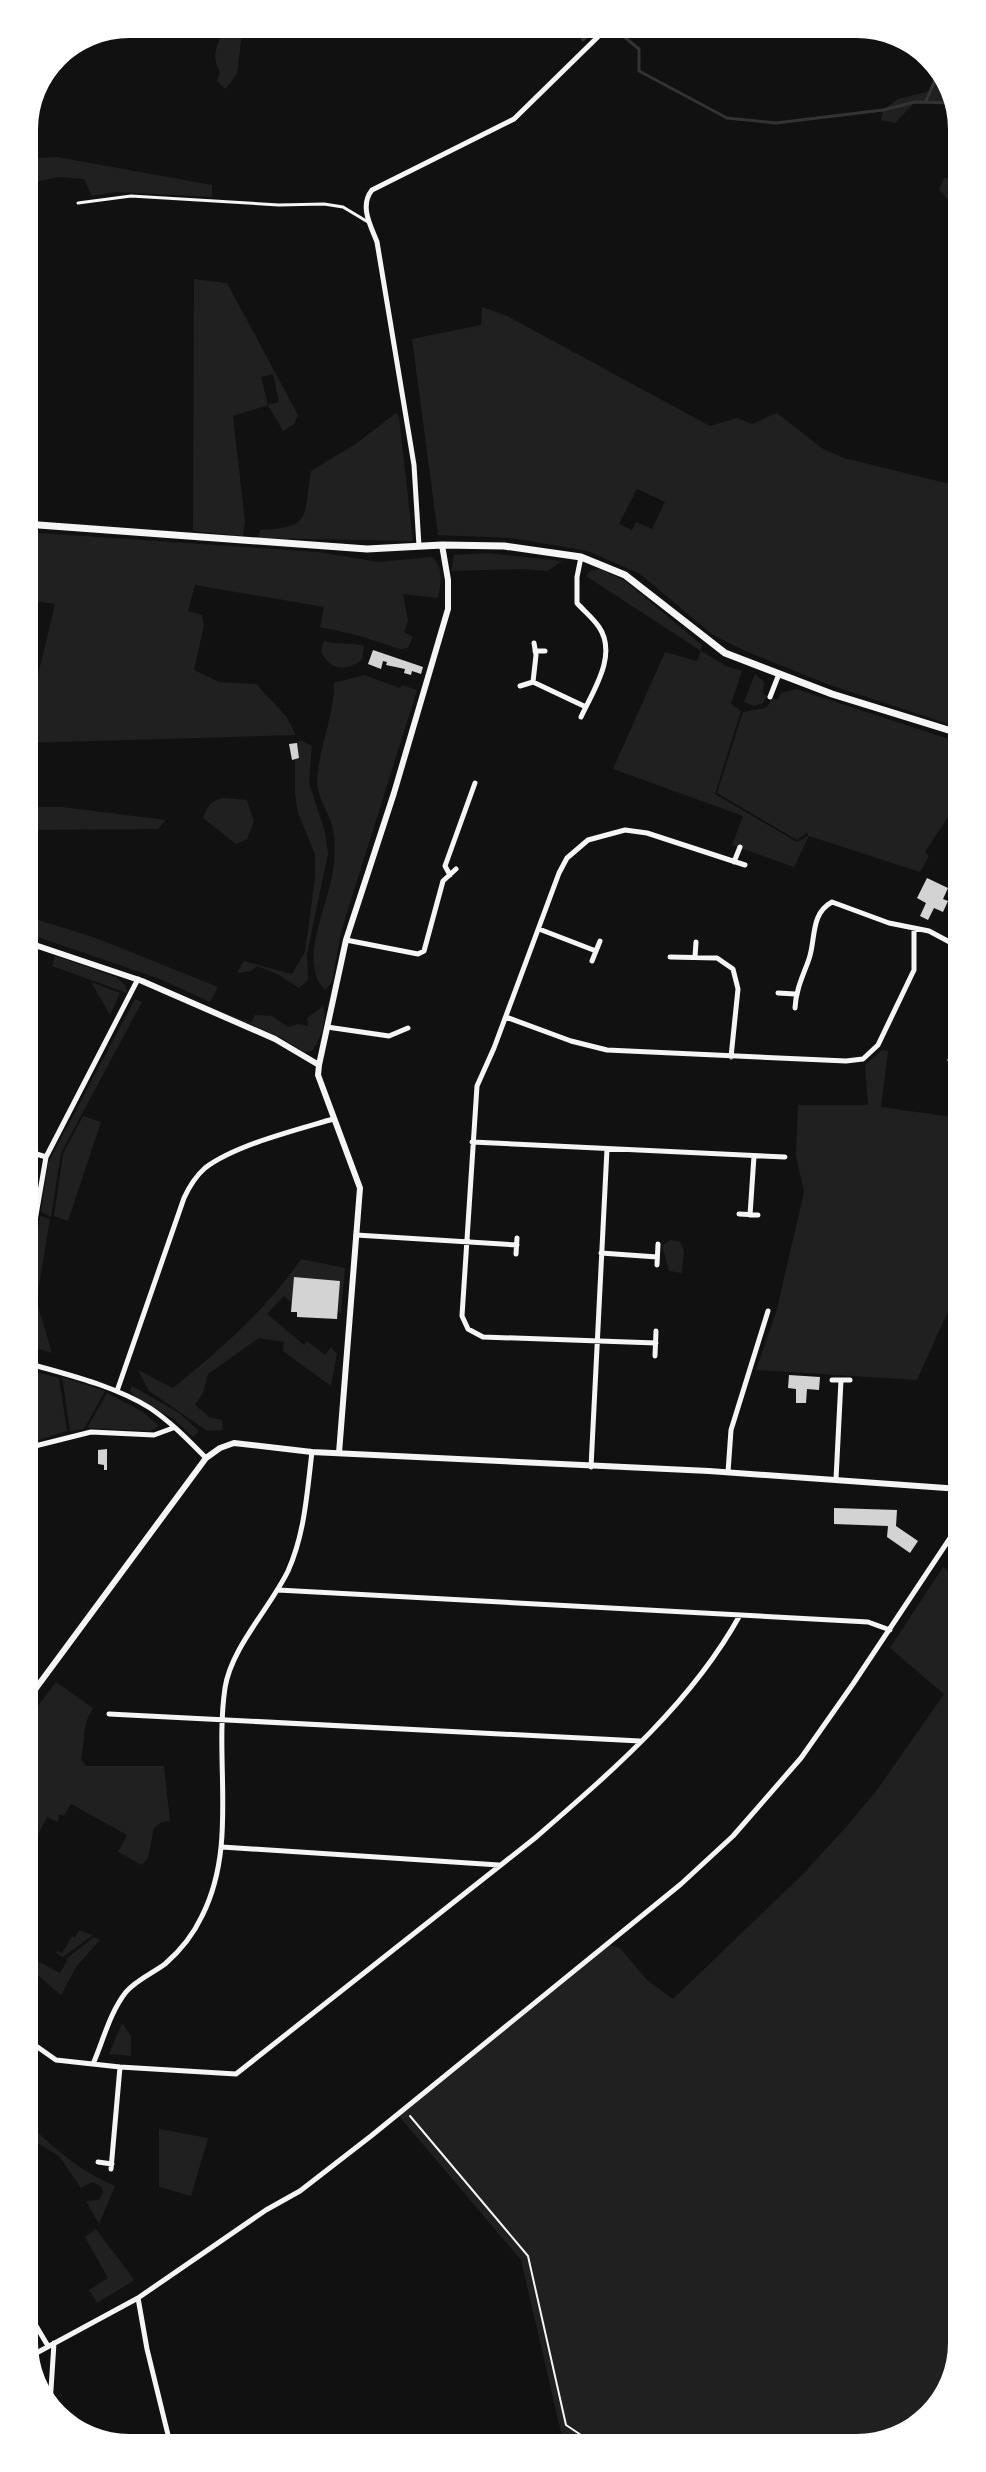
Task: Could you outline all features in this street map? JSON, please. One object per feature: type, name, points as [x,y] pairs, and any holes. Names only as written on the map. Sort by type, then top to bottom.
[{"type":"main road","points":[[38,525],[352,548],[504,546],[581,557],[625,575],[725,653],[948,730]]},
{"type":"street","points":[[419,546],[414,465],[394,331],[377,242],[366,211],[367,196],[372,190],[514,119],[597,38]]},
{"type":"street","points":[[339,1453],[360,1188],[318,1075],[319,1065],[346,940],[394,793],[448,609],[448,580],[442,545]]},
{"type":"street","points":[[581,557],[577,603],[600,627],[606,655],[581,717]]},
{"type":"street","points":[[533,682],[534,643]]},
{"type":"street","points":[[535,651],[545,651]]},
{"type":"street","points":[[770,697],[779,674]]},
{"type":"street","points":[[520,686],[533,682],[586,707]]},
{"type":"street","points":[[450,875],[445,866],[475,783]]},
{"type":"street","points":[[656,1343],[483,1337],[468,1329],[462,1316],[477,1086],[567,858],[588,840],[632,830],[745,865]]},
{"type":"street","points":[[734,862],[740,847]]},
{"type":"street","points":[[346,940],[418,954],[424,951],[443,881],[456,869]]},
{"type":"street","points":[[795,1008],[795,994],[809,960],[817,921],[825,906],[832,902],[889,923],[929,931],[948,941]]},
{"type":"street","points":[[506,1017],[571,1041],[607,1050],[731,1057],[863,1059],[878,1045],[914,970],[914,928]]},
{"type":"street","points":[[539,929],[596,951]]},
{"type":"street","points":[[592,961],[600,941]]},
{"type":"street","points":[[695,957],[696,942]]},
{"type":"street","points":[[38,946],[138,979],[275,1039],[319,1065]]},
{"type":"street","points":[[670,957],[717,958],[733,969],[738,989],[731,1057]]},
{"type":"street","points":[[38,1203],[46,1157],[138,979]]},
{"type":"street","points":[[778,993],[795,994]]},
{"type":"street","points":[[327,1027],[389,1036],[408,1028]]},
{"type":"street","points":[[117,1391],[184,1198],[195,1179],[204,1169],[223,1158],[333,1119]]},
{"type":"street","points":[[472,1142],[785,1157]]},
{"type":"street","points":[[591,1467],[607,1149]]},
{"type":"street","points":[[38,1154],[46,1157]]},
{"type":"street","points":[[750,1215],[754,1156]]},
{"type":"street","points":[[739,1214],[758,1215]]},
{"type":"street","points":[[356,1235],[517,1245]]},
{"type":"street","points":[[516,1254],[517,1238]]},
{"type":"street","points":[[657,1265],[658,1244]]},
{"type":"street","points":[[601,1253],[657,1257]]},
{"type":"street","points":[[728,1472],[731,1430],[768,1311]]},
{"type":"street","points":[[655,1356],[656,1331]]},
{"type":"street","points":[[38,1366],[117,1391],[150,1409],[174,1427],[206,1458]]},
{"type":"street","points":[[832,1380],[850,1380]]},
{"type":"street","points":[[836,1479],[841,1380]]},
{"type":"street","points":[[38,1445],[91,1432],[154,1435],[174,1427]]},
{"type":"street","points":[[38,1685],[206,1458],[234,1443],[312,1452],[728,1472],[948,1488]]},
{"type":"street","points":[[93,2064],[117,2006],[128,1990],[165,1964],[190,1936],[216,1884],[222,1847],[225,1687],[229,1672],[278,1590],[299,1541],[312,1452]]},
{"type":"street","points":[[39,2351],[138,2298],[266,2210],[300,2191],[670,1893],[733,1836],[801,1758],[948,1541]]},
{"type":"street","points":[[278,1590],[868,1622],[882,1624],[890,1630]]},
{"type":"street","points":[[38,2047],[56,2060],[236,2074],[571,1807],[696,1684],[740,1615]]},
{"type":"street","points":[[109,1714],[641,1741]]},
{"type":"street","points":[[222,1847],[500,1865]]},
{"type":"street","points":[[98,2162],[111,2167],[120,2067]]},
{"type":"street","points":[[138,2298],[168,2434]]},
{"type":"street","points":[[38,2326],[51,2344],[50,2389]]},
{"type":"lane","points":[[78,203],[131,196],[279,205],[324,204],[343,207],[371,225]]},
{"type":"path","points":[[405,2109],[528,2256],[566,2425],[580,2434]]},
{"type":"shaded area","points":[[220,38],[242,38],[237,74],[225,89],[217,81],[220,72],[215,58]]},
{"type":"shaded area","points":[[934,82],[944,103],[915,102],[895,123],[881,120],[883,110],[898,99],[930,91]]},
{"type":"shaded area","points":[[57,157],[212,185],[212,197],[116,192],[92,196],[84,179],[59,177],[38,181],[38,158]]},
{"type":"shaded area","points":[[944,178],[948,178],[948,199],[939,190]]},
{"type":"shaded area","points":[[194,279],[227,283],[298,415],[294,424],[283,431],[268,405],[233,416],[245,521],[243,536],[193,531]],"holes":[[[273,374],[279,402],[268,405],[261,377]]]},
{"type":"shaded area","points":[[482,307],[505,315],[710,426],[737,418],[752,424],[777,413],[823,449],[844,458],[948,484],[948,724],[827,684],[745,651],[713,635],[640,574],[588,551],[511,538],[438,535],[412,339],[481,325]],"holes":[[[637,489],[665,502],[652,529],[636,522],[632,530],[619,524]]]},
{"type":"shaded area","points":[[396,413],[399,417],[413,541],[259,538],[260,530],[289,526],[302,517],[311,471],[357,443]]},
{"type":"shaded area","points":[[38,533],[317,552],[379,562],[432,557],[441,576],[438,598],[403,594],[408,621],[404,632],[413,637],[408,648],[400,649],[320,627],[324,607],[195,585],[188,611],[202,615],[204,625],[194,670],[219,682],[256,684],[286,716],[296,735],[38,743],[38,675],[55,604],[38,602]]},
{"type":"shaded area","points":[[487,553],[562,561],[548,571],[451,571],[454,555]]},
{"type":"shaded area","points":[[600,569],[625,581],[702,645],[701,651],[586,576],[590,571]]},
{"type":"shaded area","points":[[324,641],[364,646],[362,660],[349,666],[334,666],[321,652]]},
{"type":"shaded area","points":[[701,651],[726,666],[742,671],[731,704],[741,711],[715,794],[797,842],[808,836],[807,833],[797,840],[717,793],[743,712],[766,708],[773,698],[777,700],[781,693],[796,689],[948,739],[948,817],[925,852],[929,856],[920,872],[809,836],[794,867],[732,845],[743,816],[613,769],[665,652],[697,661]]},
{"type":"shaded area","points":[[755,674],[764,682],[763,694],[767,696],[763,703],[754,706],[744,702]]},
{"type":"shaded area","points":[[364,675],[400,688],[402,685],[417,690],[341,932],[332,982],[325,990],[317,978],[314,949],[333,871],[335,846],[331,822],[318,792],[318,769],[332,708],[334,683]]},
{"type":"shaded area","points":[[300,740],[312,746],[309,783],[325,832],[328,854],[307,954],[308,980],[299,988],[257,966],[251,971],[237,973],[244,961],[292,974],[305,952],[315,878],[315,854],[298,813],[295,793],[295,759],[299,758],[297,743]]},
{"type":"shaded area","points":[[224,798],[247,800],[254,821],[247,839],[236,844],[203,818],[210,804]]},
{"type":"shaded area","points":[[38,807],[62,807],[166,820],[158,829],[38,830]]},
{"type":"shaded area","points":[[38,920],[96,938],[218,987],[210,1002],[160,979],[38,937]]},
{"type":"shaded area","points":[[55,956],[116,977],[126,986],[127,993],[52,966]]},
{"type":"shaded area","points":[[91,982],[120,993],[110,1015]]},
{"type":"shaded area","points":[[135,999],[142,1002],[61,1153],[51,1217],[41,1212],[48,1163]]},
{"type":"shaded area","points":[[323,1006],[325,1017],[320,1036],[312,1051],[304,1052],[282,1038],[221,1011],[251,1023],[255,1015],[272,1016],[288,1027],[298,1024],[308,1026],[307,1018]]},
{"type":"shaded area","points":[[882,1050],[888,1051],[881,1107],[948,1116],[948,1311],[917,1380],[756,1370],[777,1309],[804,1192],[796,1156],[798,1105],[868,1105],[865,1065]]},
{"type":"shaded area","points":[[83,1116],[101,1122],[68,1221],[54,1216],[63,1154]]},
{"type":"shaded area","points":[[40,1216],[50,1219],[38,1292]]},
{"type":"shaded area","points":[[671,1240],[680,1242],[684,1251],[682,1273],[669,1271],[662,1245]]},
{"type":"shaded area","points":[[301,1259],[345,1268],[341,1313],[338,1312],[340,1281],[295,1277],[292,1303],[284,1296],[267,1314],[304,1345],[307,1341],[325,1355],[331,1347],[337,1354],[331,1386],[283,1351],[284,1342],[259,1338],[208,1374],[203,1393],[195,1405],[209,1417],[222,1420],[223,1430],[207,1431],[149,1391],[138,1370],[173,1388],[242,1328]]},
{"type":"shaded area","points":[[38,1306],[52,1353],[38,1349]]},
{"type":"shaded area","points":[[38,1373],[59,1378],[67,1431],[39,1440]]},
{"type":"shaded area","points":[[62,1377],[105,1391],[84,1429],[70,1431]]},
{"type":"shaded area","points":[[132,1386],[179,1413],[199,1431],[193,1437],[175,1420],[135,1397],[130,1391]]},
{"type":"shaded area","points":[[107,1393],[143,1412],[159,1426],[150,1431],[87,1428]]},
{"type":"shaded area","points":[[943,1567],[948,1571],[948,2343],[939,2383],[933,2394],[912,2415],[886,2429],[869,2433],[561,2434],[521,2260],[398,2115],[607,1944],[620,1948],[647,1980],[673,1999],[803,1874],[846,1827],[877,1790],[944,1694],[890,1648]]},
{"type":"shaded area","points":[[56,1682],[93,1708],[85,1727],[81,1759],[86,1766],[164,1766],[170,1821],[154,1828],[148,1858],[142,1865],[118,1852],[127,1835],[71,1804],[64,1816],[59,1814],[58,1822],[47,1817],[38,1835],[38,1706]]},
{"type":"shaded area","points":[[79,1930],[93,1935],[63,1957],[56,1953],[62,1953]]},
{"type":"shaded area","points":[[94,1937],[100,1940],[76,1967],[61,1995],[38,1975],[38,1961],[60,1973],[66,1959]]},
{"type":"shaded area","points":[[122,2023],[131,2036],[131,2056],[109,2054]]},
{"type":"shaded area","points":[[159,2129],[208,2138],[191,2196],[159,2187]]},
{"type":"shaded area","points":[[38,2133],[69,2159],[115,2186],[99,2224],[86,2201],[99,2200],[103,2192],[101,2186],[92,2182],[81,2188],[59,2156],[38,2143]]},
{"type":"shaded area","points":[[96,2229],[133,2278],[133,2281],[97,2303],[89,2290],[108,2278],[85,2237]]},
{"type":"building","points":[[373,650],[423,667],[421,674],[412,671],[411,675],[404,673],[405,669],[386,665],[387,662],[383,661],[381,669],[368,664]]},
{"type":"building","points":[[297,743],[299,758],[292,760],[289,744]]},
{"type":"building","points":[[927,878],[948,888],[943,899],[948,901],[943,912],[934,908],[928,920],[920,916],[926,903],[917,898]]},
{"type":"building","points":[[294,1277],[340,1281],[337,1319],[297,1317],[297,1312],[291,1312]]},
{"type":"building","points":[[789,1375],[820,1377],[819,1390],[807,1389],[806,1403],[796,1403],[796,1389],[788,1388]]},
{"type":"building","points":[[107,1449],[107,1470],[104,1470],[104,1465],[98,1464],[98,1450]]},
{"type":"building","points":[[834,1508],[897,1510],[896,1526],[918,1541],[910,1553],[887,1537],[888,1526],[834,1524]]},
{"type":"waterway","points":[[582,38],[585,38]]},
{"type":"waterway","points":[[626,38],[639,49],[639,71],[727,118],[776,123],[883,110],[915,102],[944,103]]},
{"type":"waterway","points":[[926,101],[934,82]]}]
